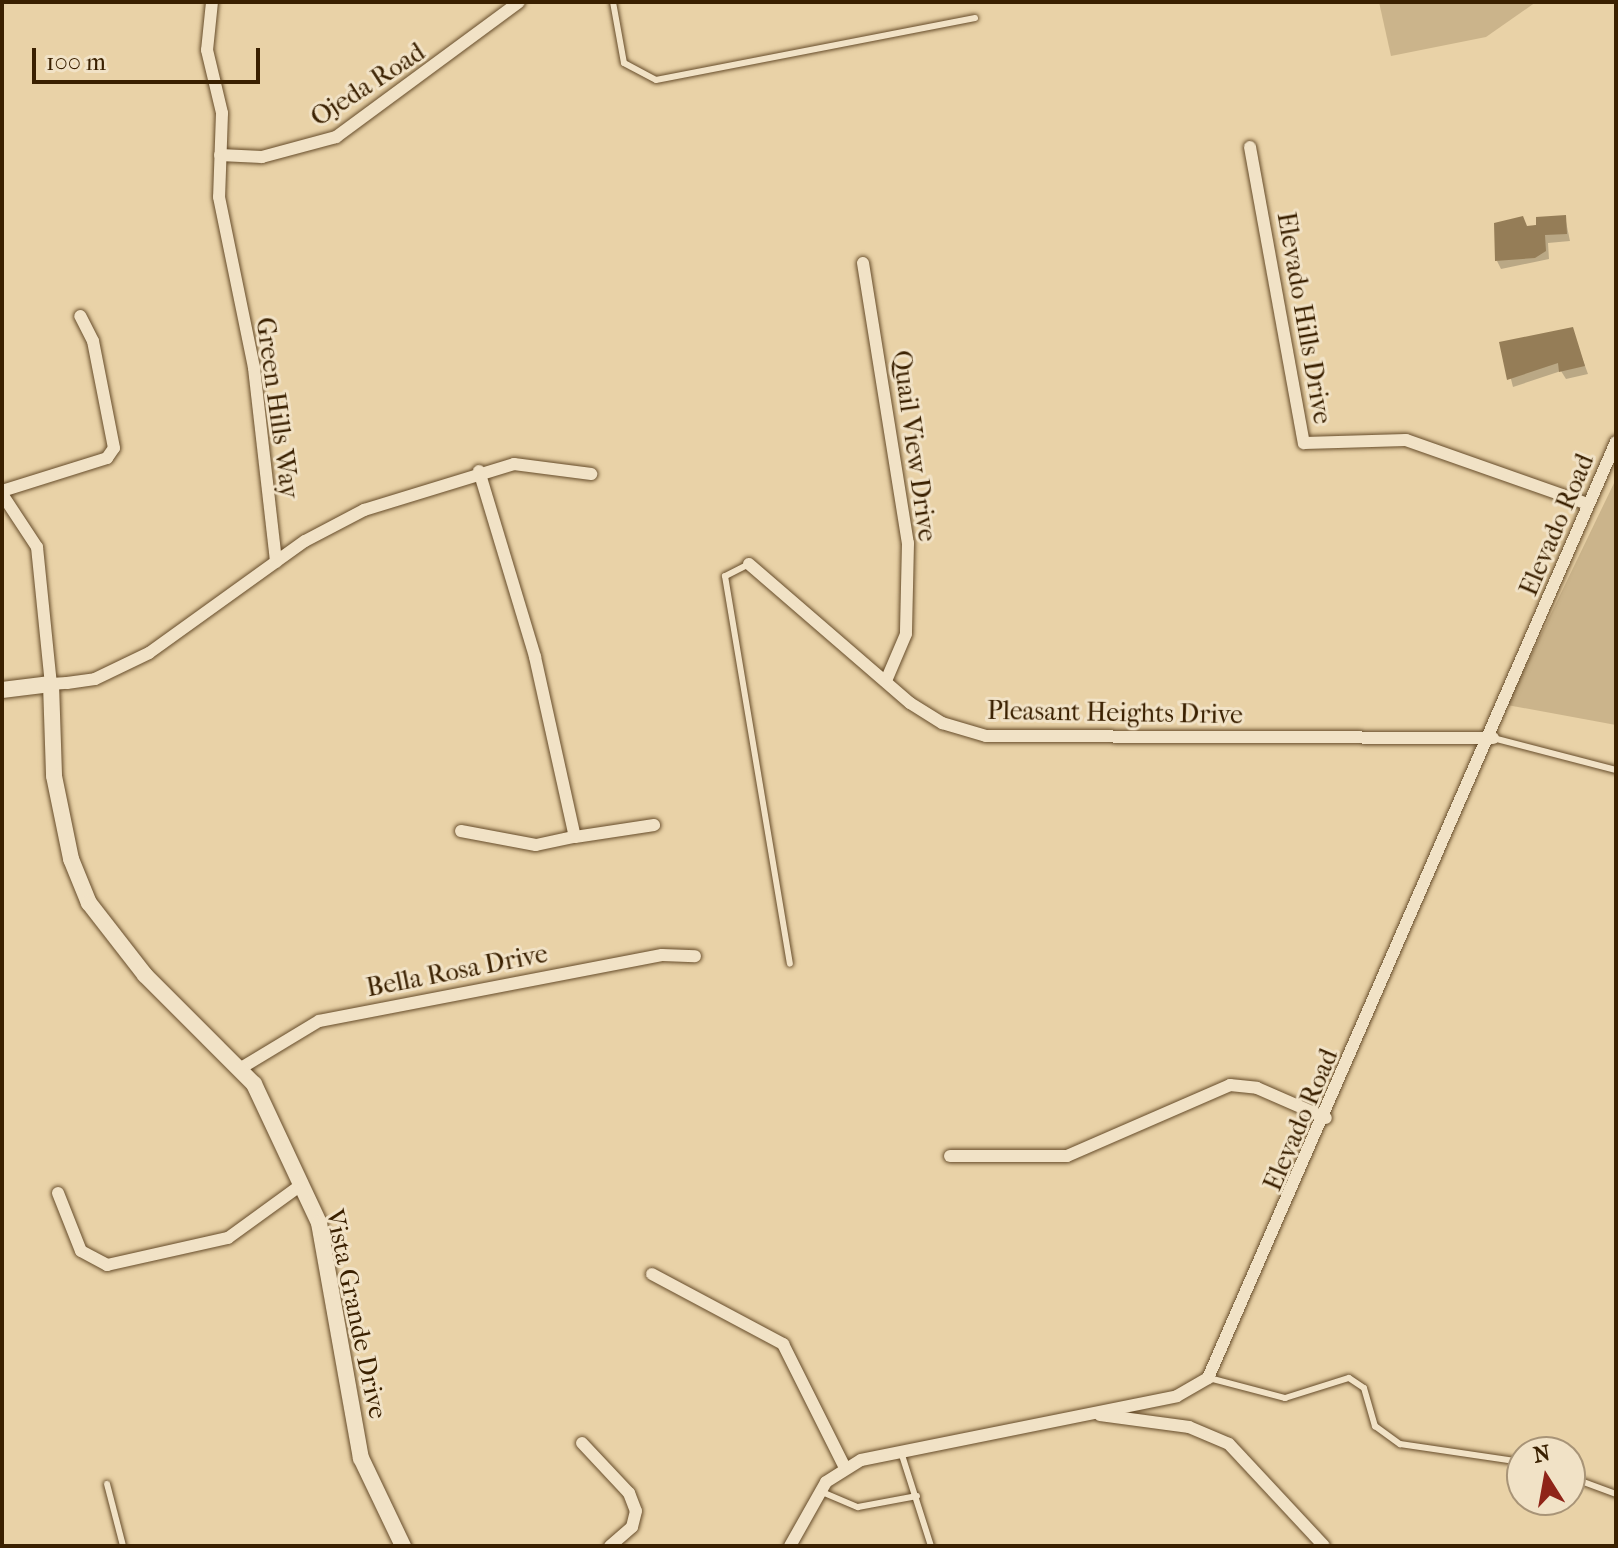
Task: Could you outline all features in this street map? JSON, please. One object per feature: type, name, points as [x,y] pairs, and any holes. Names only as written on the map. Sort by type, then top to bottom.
[{"type":"street","name":"Green Hills Way","points":[[212,2],[207,50],[222,113],[219,197],[254,368],[276,562]]},
{"type":"street","name":"Ojeda Road","points":[[220,155],[262,157],[336,137],[519,2]]},
{"type":"street","name":"Elevado Hills Drive","points":[[1250,147],[1304,443],[1406,440],[1588,504]]},
{"type":"street","name":"Quail View Drive","points":[[863,263],[908,543],[906,634],[886,681]]},
{"type":"street","points":[[51,684],[37,547],[2,492],[107,458],[114,448],[93,341],[80,316]]},
{"type":"street","name":"Elevado Road","points":[[1208,1378],[1493,738],[1616,442]]},
{"type":"street","points":[[2,690],[95,679],[149,653],[276,562],[364,510],[479,471],[514,464],[591,474]]},
{"type":"street","points":[[479,471],[535,657],[575,837]]},
{"type":"street","name":"Pleasant Heights Drive","points":[[749,564],[886,681],[942,723],[986,736],[1493,738]]},
{"type":"street","name":"Vista Grande Drive","points":[[51,684],[54,776],[71,859],[89,903],[145,975],[241,1068],[301,1185],[319,1223],[361,1458],[403,1546]]},
{"type":"street","points":[[461,831],[536,845],[654,825]]},
{"type":"street","name":"Bella Rosa Drive","points":[[241,1068],[319,1021],[647,958],[695,956]]},
{"type":"street","points":[[950,1156],[1067,1156],[1230,1085],[1257,1088],[1326,1118]]},
{"type":"street","points":[[58,1193],[81,1251],[107,1265],[228,1238],[301,1185]]},
{"type":"street","points":[[652,1274],[783,1344],[845,1468]]},
{"type":"street","points":[[790,1546],[819,1490],[845,1468],[901,1452],[1177,1396],[1208,1378]]},
{"type":"street","points":[[1089,1413],[1189,1427],[1229,1444],[1324,1546]]},
{"type":"street","points":[[582,1443],[629,1493],[636,1511],[632,1527],[610,1546]]},
{"type":"lane","points":[[613,2],[624,63],[656,80],[975,18]]},
{"type":"lane","points":[[749,564],[725,576],[790,964]]},
{"type":"lane","points":[[1493,738],[1616,770]]},
{"type":"lane","points":[[1208,1378],[1285,1398],[1349,1378],[1364,1388],[1375,1426],[1400,1444],[1506,1460]]},
{"type":"lane","points":[[901,1452],[931,1546]]},
{"type":"lane","points":[[1586,1483],[1616,1494]]},
{"type":"lane","points":[[107,1484],[123,1546]]},
{"type":"lane","points":[[819,1490],[858,1507],[917,1496]]},
{"type":"shaded area","points":[[1379,2],[1536,2],[1486,37],[1391,56]]},
{"type":"shaded area","points":[[1616,479],[1616,725],[1507,705]]},
{"type":"building","points":[[1566,215],[1567,234],[1545,235],[1546,251],[1535,258],[1495,261],[1494,223],[1523,216],[1527,226],[1536,225],[1536,217]]},
{"type":"building","points":[[1573,327],[1585,366],[1559,372],[1558,363],[1507,380],[1499,342]]}]
